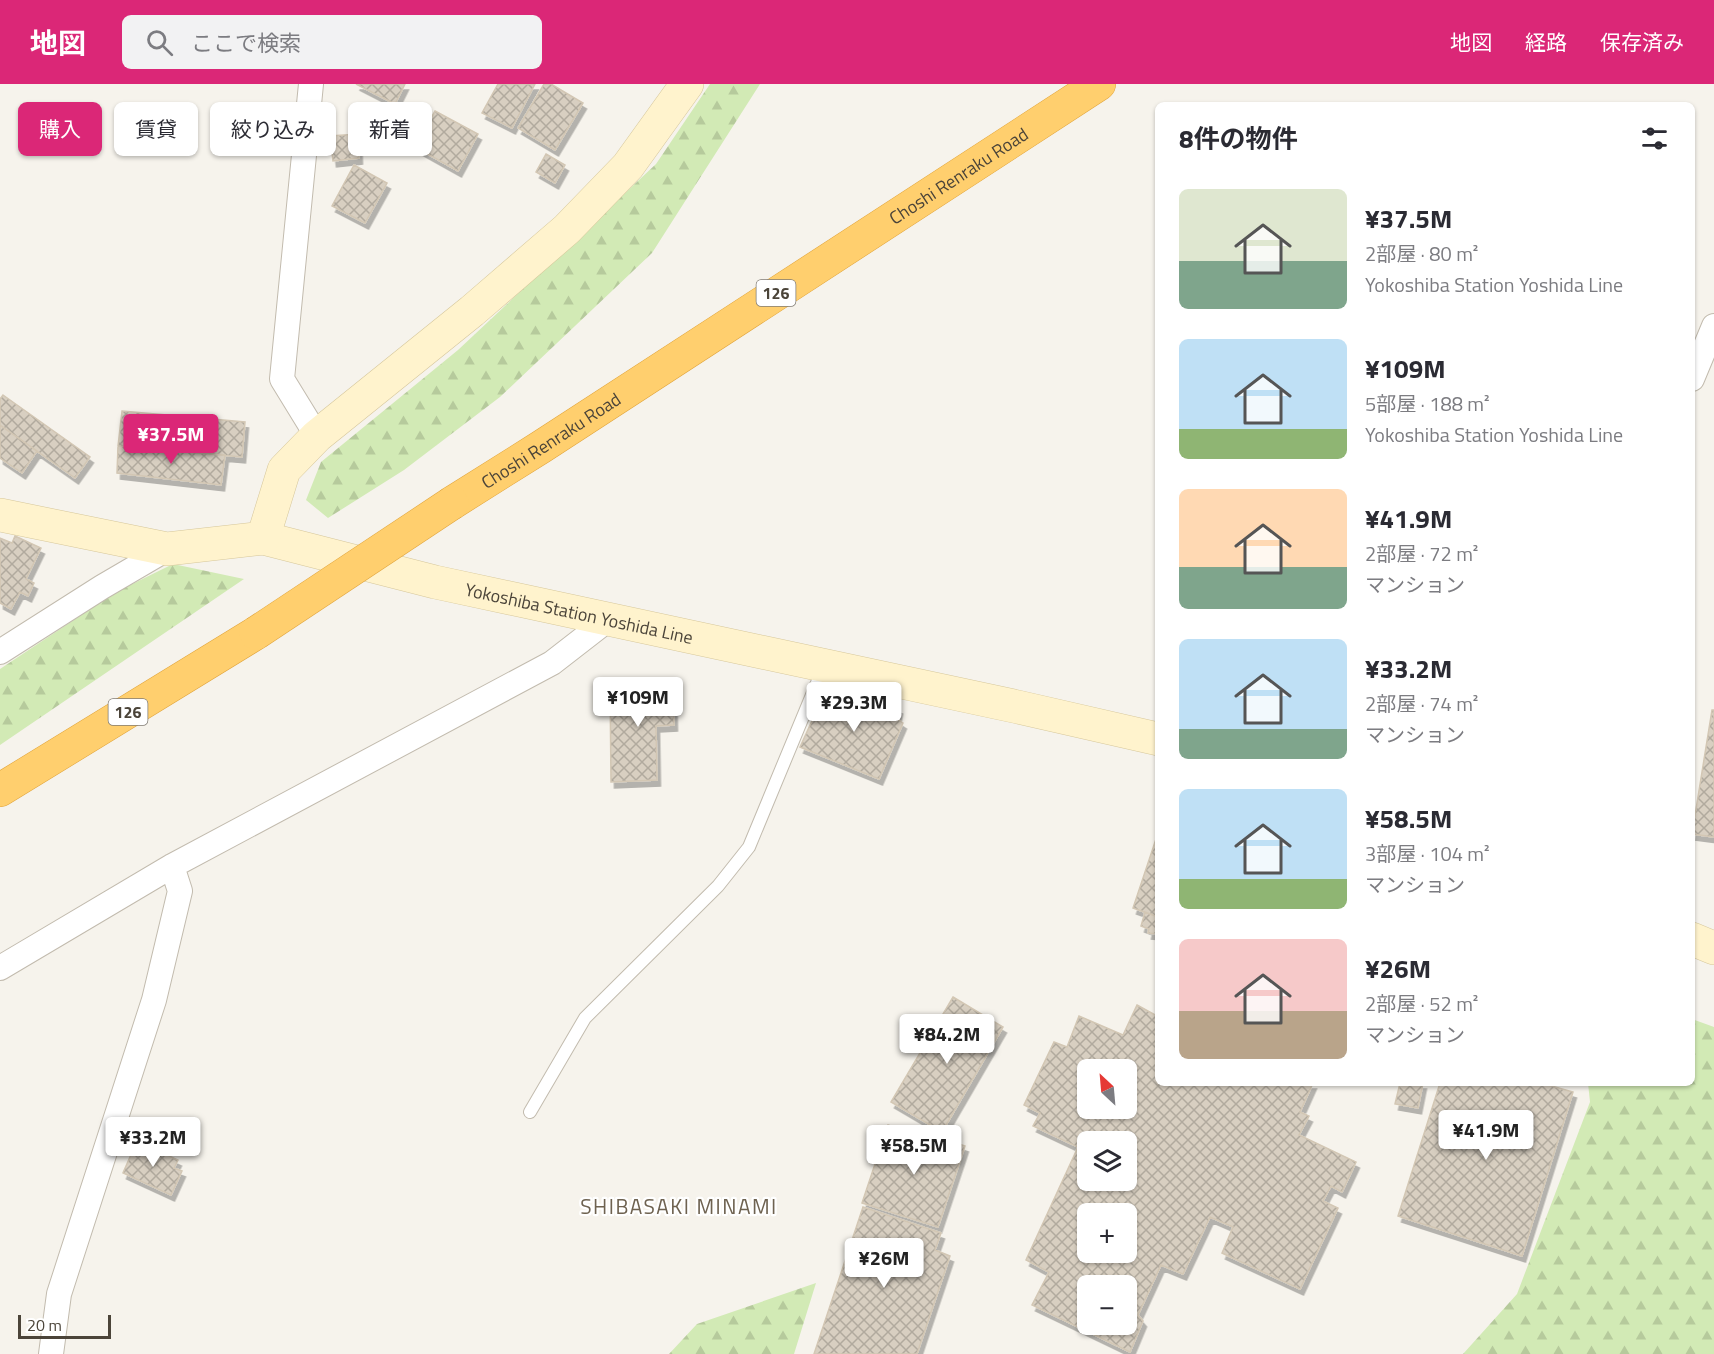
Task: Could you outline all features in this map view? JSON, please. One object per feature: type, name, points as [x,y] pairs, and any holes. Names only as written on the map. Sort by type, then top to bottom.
[{"type":"highway","name":"Choshi Renraku Road","points":[[0,790],[256,633],[452,502],[541,447],[1099,84]]},
{"type":"main road","points":[[263,538],[284,470],[317,436],[472,311],[567,229],[628,166],[687,84]]},
{"type":"main road","name":"Yokoshiba Station Yoshida Line","points":[[0,515],[167,549],[263,538],[435,582],[1018,706],[1155,739]]},
{"type":"main road","points":[[1695,940],[1714,948]]},
{"type":"street","points":[[310,84],[282,379],[317,436]]},
{"type":"street","points":[[1695,373],[1714,326]]},
{"type":"street","points":[[0,652],[167,549]]},
{"type":"street","points":[[0,968],[172,866],[552,663],[610,618]]},
{"type":"street","points":[[51,1354],[59,1294],[117,1118],[159,978],[180,891],[172,866]]},
{"type":"lane","points":[[530,1112],[585,1018],[718,886],[749,847],[825,665]]},
{"type":"green space","points":[[710,84],[760,84],[652,253],[500,397],[404,470],[328,518],[306,500],[321,462],[458,350],[656,164]]},
{"type":"green space","points":[[173,564],[244,579],[0,745],[0,669],[116,592]]},
{"type":"green space","points":[[1695,1020],[1714,1027],[1714,1354],[1463,1354],[1517,1294],[1590,1102],[1588,1086],[1695,1086]]},
{"type":"green space","points":[[816,1283],[794,1354],[669,1354],[697,1324]]},
{"type":"building","points":[[356,84],[405,84],[396,102],[391,102]]},
{"type":"building","points":[[498,84],[535,84],[512,128],[482,113]]},
{"type":"building","points":[[544,84],[551,84],[583,103],[555,150],[518,128]]},
{"type":"building","points":[[435,111],[478,134],[458,171],[431,156],[432,116]]},
{"type":"building","points":[[348,135],[348,156],[359,156],[359,158],[333,161],[332,156],[336,156],[336,136]]},
{"type":"building","points":[[546,154],[565,165],[555,183],[536,172]]},
{"type":"building","points":[[354,165],[387,183],[365,223],[332,206]]},
{"type":"building","points":[[3,395],[90,457],[75,478],[0,425],[0,399]]},
{"type":"building","points":[[122,411],[245,422],[242,457],[118,446]]},
{"type":"building","points":[[0,425],[37,451],[22,473],[0,458]]},
{"type":"building","points":[[118,446],[225,455],[221,485],[117,473]]},
{"type":"building","points":[[15,536],[41,548],[26,579],[34,583],[28,596],[20,592],[11,609],[0,603],[0,538],[12,543]]},
{"type":"building","points":[[673,682],[674,725],[656,726],[657,780],[611,782],[610,683]]},
{"type":"building","points":[[826,690],[871,708],[875,700],[899,708],[897,719],[903,723],[879,779],[800,747]]},
{"type":"building","points":[[1712,710],[1714,710],[1714,837],[1695,834],[1695,815]]},
{"type":"building","points":[[1155,842],[1155,916],[1133,908]]},
{"type":"building","points":[[1145,912],[1155,916],[1155,934],[1148,933],[1149,929],[1141,926]]},
{"type":"building","points":[[953,997],[1003,1027],[942,1132],[891,1102]]},
{"type":"building","points":[[1137,1005],[1155,1015],[1155,1086],[1312,1086],[1300,1112],[1309,1116],[1299,1135],[1356,1162],[1342,1192],[1331,1186],[1323,1201],[1338,1208],[1300,1289],[1222,1253],[1233,1227],[1210,1217],[1183,1274],[1161,1265],[1138,1315],[1143,1321],[1130,1352],[1095,1335],[1137,1335],[1137,1275],[1077,1275],[1077,1327],[1032,1305],[1049,1272],[1026,1260],[1077,1149],[1077,1191],[1137,1191],[1137,1131],[1077,1131],[1077,1147],[1033,1126],[1040,1113],[1024,1105],[1054,1042],[1067,1047],[1079,1016],[1123,1035]]},
{"type":"building","points":[[1399,1086],[1422,1086],[1418,1108],[1395,1104]]},
{"type":"building","points":[[1439,1086],[1552,1086],[1573,1092],[1522,1256],[1398,1216]]},
{"type":"building","points":[[888,1125],[938,1142],[938,1137],[965,1146],[938,1227],[862,1203]]},
{"type":"building","points":[[137,1141],[178,1160],[174,1168],[182,1171],[171,1195],[123,1173]]},
{"type":"building","points":[[863,1207],[941,1233],[935,1250],[950,1256],[917,1354],[814,1354]]},
{"type":"district","name":"SHIBASAKI MINAMI","points":[[679,1206]]}]
